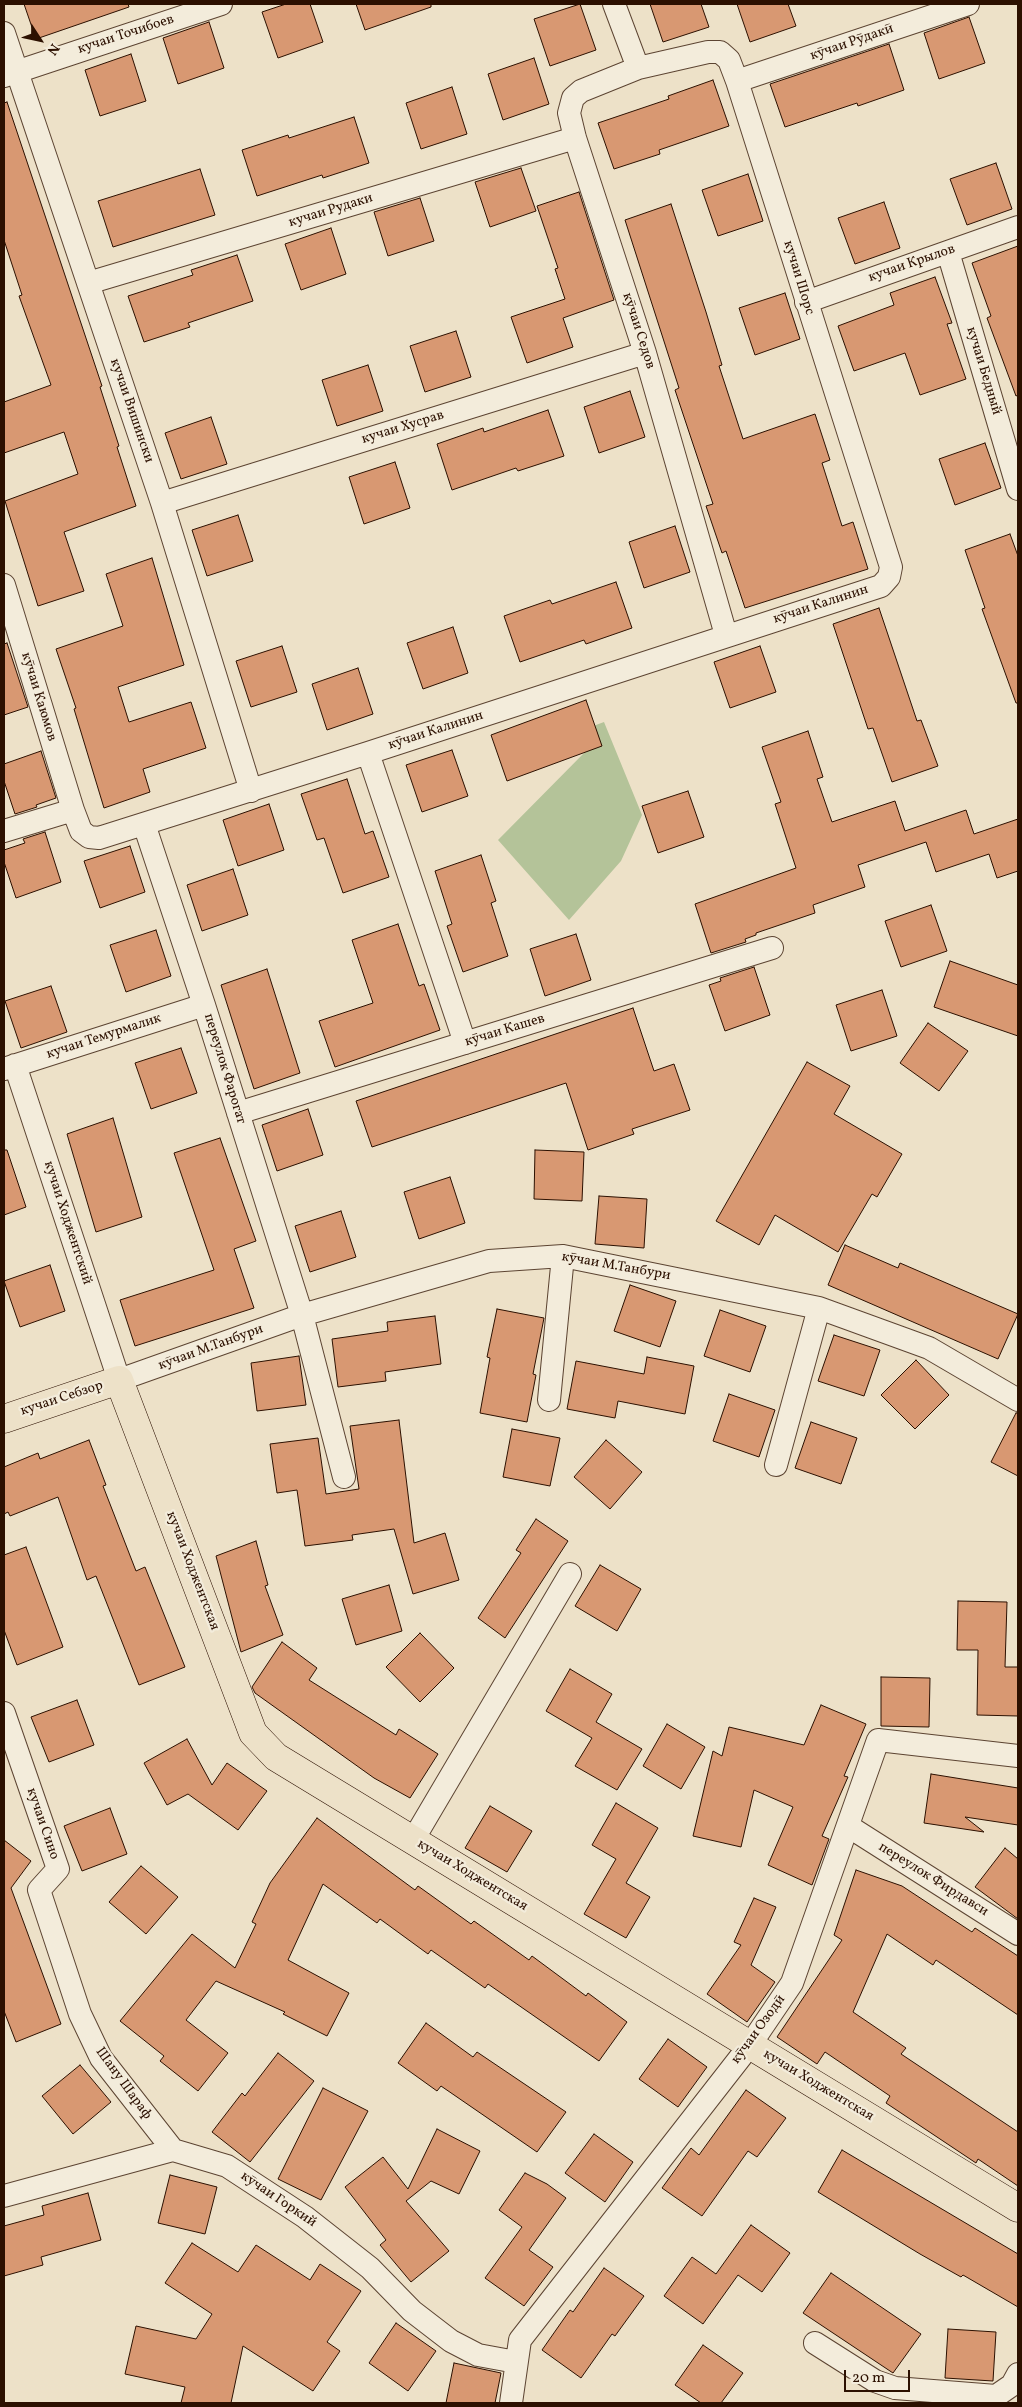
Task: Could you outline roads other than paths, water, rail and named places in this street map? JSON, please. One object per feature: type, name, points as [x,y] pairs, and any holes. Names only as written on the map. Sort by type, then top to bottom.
[{"type":"main road","name":"кучаи Себзор","points":[[4,1418],[119,1380]]},
{"type":"main road","name":"кучаи Ходжентская","points":[[119,1380],[253,1733],[276,1757],[1018,2208]]},
{"type":"street","name":"кучаи Точибоев","points":[[10,74],[221,4]]},
{"type":"street","points":[[614,4],[638,68]]},
{"type":"street","name":"кӯчаи Рӯдакӣ","points":[[737,81],[968,4]]},
{"type":"street","name":"кучаи Вишински","points":[[4,33],[10,74],[88,283],[162,503],[251,791]]},
{"type":"street","name":"кучаи Шорс","points":[[638,68],[708,52],[720,52],[730,60],[891,567],[890,578],[882,586]]},
{"type":"street","name":"кӯчаи Седов","points":[[638,68],[581,91],[573,98],[570,113],[575,138],[645,353],[726,635]]},
{"type":"street","name":"кучаи Рудаки","points":[[88,283],[575,138]]},
{"type":"street","name":"кучаи Крылов","points":[[806,302],[1018,226]]},
{"type":"street","name":"кучаи Бедный","points":[[948,252],[1018,489]]},
{"type":"street","name":"кучаи Хусрав","points":[[162,503],[645,353]]},
{"type":"street","name":"кӯчаи Каюмов","points":[[4,585],[73,810]]},
{"type":"street","name":"кӯчаи Калинин","points":[[73,810],[81,831],[89,837],[99,838],[251,791],[726,635],[882,586]]},
{"type":"street","points":[[368,753],[465,1043]]},
{"type":"street","points":[[4,831],[73,810]]},
{"type":"street","name":"переулок Фарогат","points":[[144,824],[204,1005],[302,1315],[344,1476]]},
{"type":"street","name":"кӯчаи Кашев","points":[[238,1113],[772,948]]},
{"type":"street","name":"кучаи Темурмалик","points":[[9,1067],[204,1005]]},
{"type":"street","name":"кучаи Ходжентский","points":[[9,1067],[119,1380]]},
{"type":"street","points":[[549,1400],[563,1256]]},
{"type":"street","name":"кӯчаи М.Танбури","points":[[119,1380],[302,1315],[489,1261],[563,1256],[819,1308],[929,1348],[1018,1400]]},
{"type":"street","points":[[776,1465],[819,1308]]},
{"type":"street","points":[[413,1840],[570,1574]]},
{"type":"street","name":"кучаи Сино","points":[[4,1713],[58,1869],[40,1890],[80,2014]]},
{"type":"street","name":"кӯчаи Озодӣ","points":[[511,2403],[520,2340],[750,2045],[792,1983],[878,1740],[1018,1756]]},
{"type":"street","name":"переулок Фирдавси","points":[[848,1826],[1018,1934]]},
{"type":"street","name":"Шану Шараф","points":[[80,2014],[101,2058],[173,2150]]},
{"type":"street","points":[[4,2196],[173,2150]]},
{"type":"street","name":"кӯчаи Горкий","points":[[173,2150],[227,2166],[305,2217],[370,2268],[412,2311],[451,2341],[478,2355],[516,2362]]},
{"type":"street","points":[[816,2343],[875,2381],[895,2388],[996,2396],[1012,2384],[1018,2374]]}]
